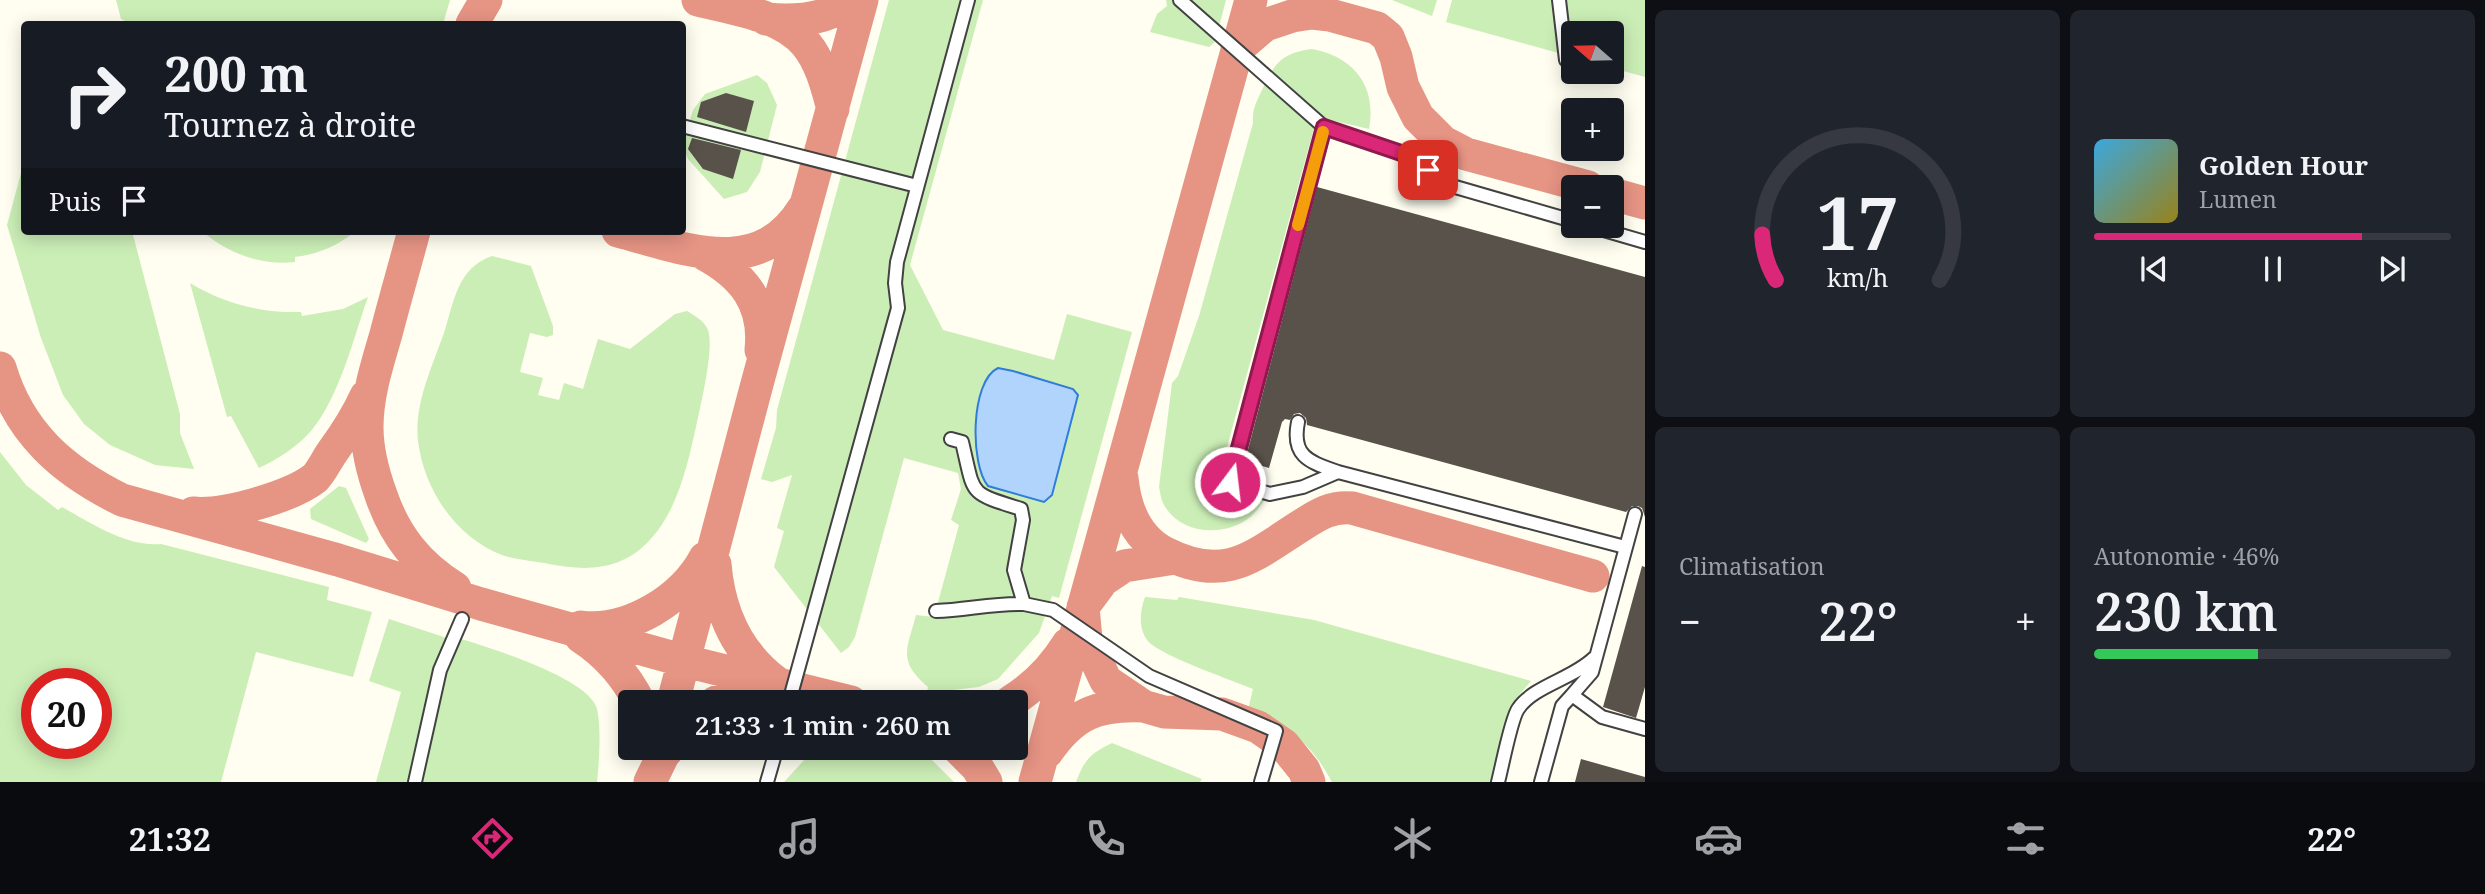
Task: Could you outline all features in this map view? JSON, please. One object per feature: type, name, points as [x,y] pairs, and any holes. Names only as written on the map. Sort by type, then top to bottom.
[{"type":"lane","points":[[792,690],[898,308],[895,283],[897,262],[968,0]]},
{"type":"lane","points":[[1180,0],[1324,127],[1410,156],[1446,184],[1561,218]]},
{"type":"lane","points":[[1559,0],[1561,21]]},
{"type":"lane","points":[[686,126],[917,186]]},
{"type":"lane","points":[[1324,127],[1230,482],[1270,494],[1303,487],[1338,472]]},
{"type":"lane","points":[[1624,236],[1645,242]]},
{"type":"lane","points":[[1298,422],[1295,436],[1301,454],[1312,463],[1625,547]]},
{"type":"lane","points":[[951,439],[962,442],[973,489],[981,496],[1021,509],[1022,535],[1014,570],[1024,604]]},
{"type":"lane","points":[[1541,782],[1562,706],[1592,672],[1634,514]]},
{"type":"lane","points":[[936,611],[986,604],[1024,604],[1053,610],[1149,676],[1276,731],[1261,782]]},
{"type":"lane","points":[[415,782],[440,670],[462,618]]},
{"type":"lane","points":[[1498,782],[1517,709],[1535,693],[1583,669],[1597,656]]},
{"type":"lane","points":[[1572,695],[1602,717],[1645,729]]},
{"type":"lane","points":[[767,782],[773,760]]},
{"type":"green space","points":[[116,0],[450,0],[444,21],[121,19]]},
{"type":"green space","points":[[889,0],[983,0],[910,265],[943,330],[1054,360],[1067,314],[1132,332],[1059,598],[1052,596],[1039,633],[998,679],[979,687],[928,690],[928,687],[918,678],[908,662],[908,646],[916,615],[934,617],[959,525],[951,520],[961,489],[958,473],[904,458],[855,637],[841,653],[774,567],[784,531],[777,528],[792,475],[772,482],[761,479],[776,428],[777,410]]},
{"type":"green space","points":[[1166,0],[1226,0],[1215,42],[1209,47],[1150,32],[1157,14],[1167,6]]},
{"type":"green space","points":[[1392,0],[1437,0],[1432,16]]},
{"type":"green space","points":[[1452,0],[1645,0],[1645,77],[1624,71],[1624,21],[1561,21],[1561,54],[1446,22]]},
{"type":"green space","points":[[1312,49],[1340,59],[1351,66],[1359,76],[1369,99],[1369,129],[1330,120],[1314,128],[1220,473],[1220,480],[1226,486],[1266,498],[1253,515],[1233,527],[1198,529],[1188,526],[1169,513],[1162,501],[1159,487],[1172,383],[1178,376],[1199,316],[1253,123],[1256,103],[1270,74],[1280,61],[1293,53]]},
{"type":"green space","points":[[757,75],[767,83],[777,105],[760,172],[747,192],[724,199],[686,154],[686,132],[693,110],[705,94]]},
{"type":"green space","points":[[21,173],[21,235],[133,235],[180,414],[180,433],[194,469],[155,465],[110,445],[84,424],[63,395],[41,338],[7,225]]},
{"type":"green space","points":[[207,235],[350,235],[312,254],[295,257],[295,262],[282,263],[257,260],[233,252]]},
{"type":"green space","points":[[492,256],[531,266],[553,326],[553,335],[547,337],[530,333],[520,372],[543,378],[538,395],[559,400],[564,383],[583,389],[598,339],[630,349],[675,314],[687,311],[701,320],[707,328],[710,347],[706,376],[693,442],[679,489],[666,518],[647,543],[613,564],[576,568],[502,555],[485,547],[456,524],[427,477],[421,459],[417,427],[425,386],[454,298],[464,277],[480,261]]},
{"type":"green space","points":[[190,283],[216,297],[243,306],[301,312],[302,316],[343,309],[368,297],[345,367],[321,417],[300,442],[259,468],[231,416],[227,417]]},
{"type":"green space","points":[[0,452],[26,485],[58,510],[62,507],[109,533],[135,542],[161,544],[329,587],[327,600],[372,612],[353,677],[256,652],[221,782],[0,782]]},
{"type":"green space","points":[[339,486],[346,488],[369,539],[366,543],[311,519],[310,509]]},
{"type":"green space","points":[[1145,597],[1177,600],[1179,597],[1314,620],[1531,681],[1510,706],[1490,782],[1332,782],[1315,756],[1297,737],[1276,723],[1248,710],[1253,689],[1180,660],[1147,640],[1141,619]]},
{"type":"green space","points":[[389,619],[459,642],[461,639],[535,665],[556,674],[588,695],[596,706],[599,723],[597,782],[376,782],[401,692],[369,681]]},
{"type":"green space","points":[[1112,743],[1202,779],[1200,782],[1076,782],[1089,758]]},
{"type":"green space","points":[[804,760],[931,760],[954,782],[784,782]]},
{"type":"water","points":[[998,368],[1073,389],[1078,395],[1052,495],[1044,502],[988,486],[982,475],[976,443],[978,406],[982,389],[989,376]]},
{"type":"building","points":[[726,93],[754,101],[746,132],[697,117],[701,102]]},
{"type":"building","points":[[692,138],[741,150],[733,179],[703,169],[688,149]]},
{"type":"building","points":[[1317,187],[1645,277],[1645,517],[1642,508],[1638,506],[1632,506],[1626,512],[1307,425],[1306,418],[1300,413],[1282,422],[1269,468],[1245,461]]},
{"type":"building","points":[[1642,566],[1645,567],[1645,687],[1636,718],[1603,707]]},
{"type":"building","points":[[1581,759],[1645,777],[1645,782],[1575,782]]},
{"type":"taxiway","points":[[474,21],[486,0]]},
{"type":"taxiway","points":[[698,0],[771,20],[796,34],[816,59],[833,109]]},
{"type":"taxiway","points":[[766,19],[789,20],[822,16],[851,0]]},
{"type":"taxiway","points":[[676,690],[862,0]]},
{"type":"taxiway","points":[[1035,782],[1251,0]]},
{"type":"taxiway","points":[[1237,49],[1265,25],[1292,16],[1312,13],[1330,15],[1377,28],[1388,37],[1403,87],[1418,117],[1443,142],[1466,154],[1561,180]]},
{"type":"taxiway","points":[[1624,197],[1645,203]]},
{"type":"taxiway","points":[[632,235],[693,250],[742,252],[764,245],[785,231],[803,209]]},
{"type":"taxiway","points":[[413,235],[371,392],[367,415],[368,445],[373,470],[393,524],[419,559],[455,588]]},
{"type":"taxiway","points":[[704,254],[730,271],[749,292],[760,318],[761,350]]},
{"type":"taxiway","points":[[0,368],[19,412],[46,448],[62,463],[122,500],[685,661],[802,690]]},
{"type":"taxiway","points":[[193,513],[256,504],[290,492],[315,478],[366,396]]},
{"type":"taxiway","points":[[1122,478],[1129,511],[1146,539],[1165,553],[1205,566],[1238,562],[1253,556],[1320,514],[1352,508],[1593,576]]},
{"type":"taxiway","points":[[581,627],[618,625],[653,610],[683,587],[705,558]]},
{"type":"taxiway","points":[[1175,558],[1124,566],[1103,580],[1083,607],[1086,639],[1106,681],[1143,706],[1164,712],[1222,714],[1258,727],[1284,745],[1304,770],[1309,782]]},
{"type":"taxiway","points":[[715,564],[721,599],[732,630],[751,658],[776,682]]},
{"type":"taxiway","points":[[581,637],[614,665],[632,690]]},
{"type":"taxiway","points":[[1027,690],[1042,677],[1068,644]]},
{"type":"taxiway","points":[[745,690],[774,683]]},
{"type":"taxiway","points":[[1047,752],[1066,728],[1088,714],[1112,707],[1143,706]]},
{"type":"taxiway","points":[[650,782],[661,760]]},
{"type":"taxiway","points":[[970,760],[986,782]]},
{"type":"slow traffic","points":[[1298,225],[1323,132]]},
{"type":"route","points":[[1230,482],[1324,127],[1410,156],[1428,170]]}]
